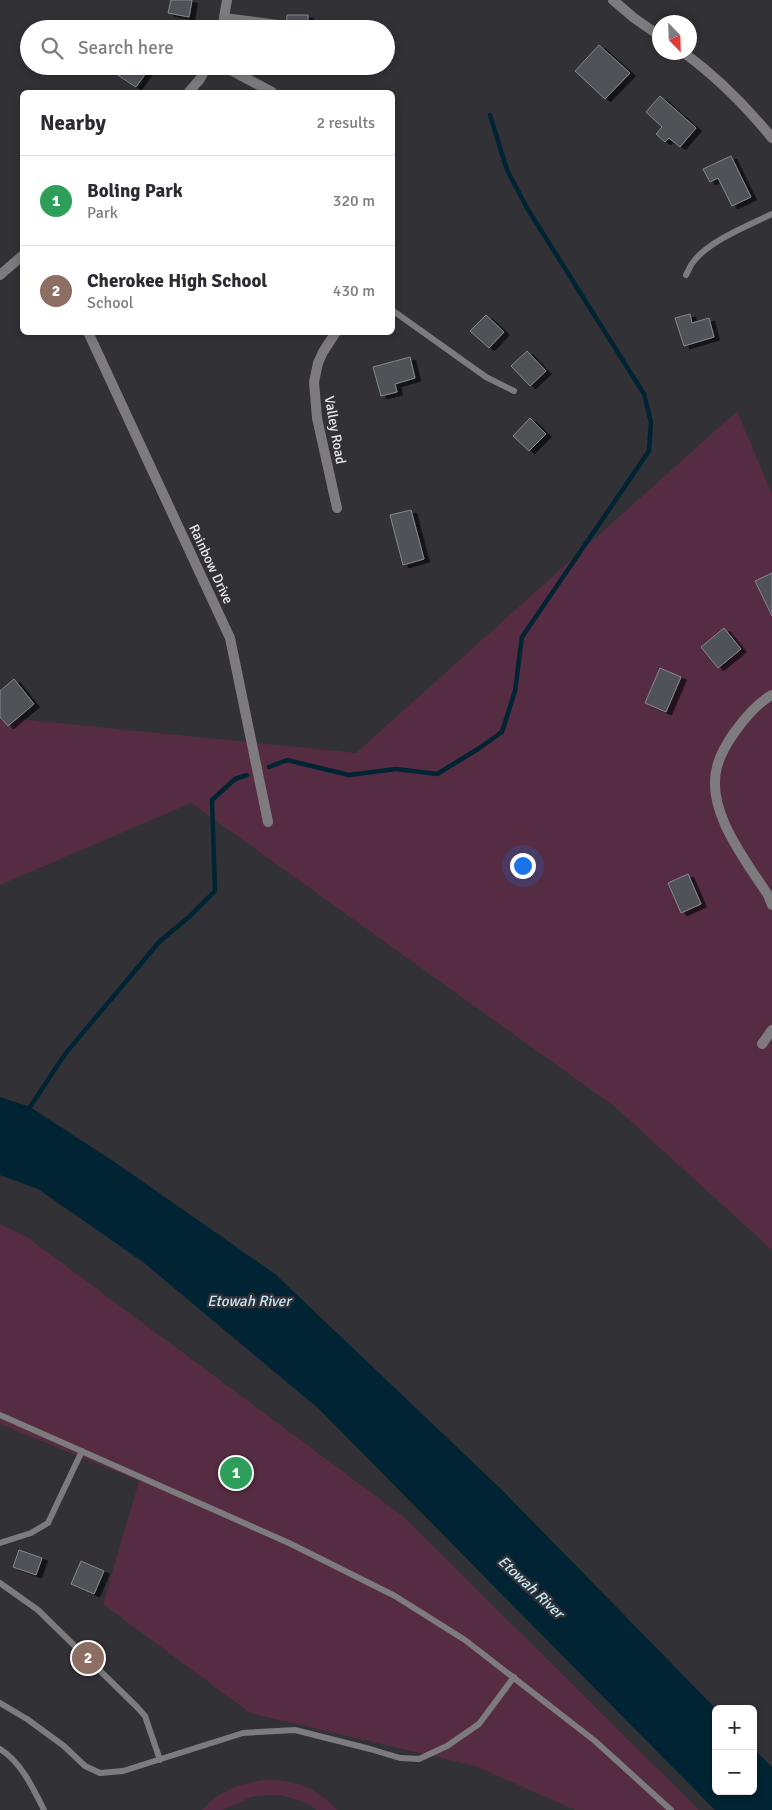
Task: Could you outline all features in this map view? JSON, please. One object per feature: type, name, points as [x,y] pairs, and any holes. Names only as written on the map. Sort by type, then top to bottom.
[{"type":"street","points":[[224,20],[227,0]]},
{"type":"street","points":[[613,0],[652,30]]},
{"type":"street","points":[[692,60],[716,78],[750,111],[772,138]]},
{"type":"street","points":[[191,90],[202,75]]},
{"type":"street","points":[[239,75],[268,90]]},
{"type":"street","points":[[0,275],[20,258]]},
{"type":"street","name":"Rainbow Drive","points":[[89,335],[230,638],[268,822]]},
{"type":"street","name":"Valley Road","points":[[334,335],[318,363],[314,382],[317,418],[336,508]]},
{"type":"street","points":[[772,695],[750,712],[725,747],[716,768],[715,788],[729,833],[768,895],[772,905]]},
{"type":"street","points":[[762,1044],[772,1030]]},
{"type":"lane","points":[[686,275],[693,262],[703,252],[726,237],[772,214]]},
{"type":"lane","points":[[395,312],[486,377],[514,391]]},
{"type":"lane","points":[[0,1415],[289,1543],[395,1596],[465,1640],[596,1740],[671,1810]]},
{"type":"lane","points":[[0,1543],[31,1532],[48,1523],[82,1451]]},
{"type":"lane","points":[[0,1583],[38,1610],[137,1707],[145,1716],[160,1760]]},
{"type":"lane","points":[[0,1703],[27,1718],[64,1746],[85,1766],[100,1773],[123,1771],[243,1733],[295,1730],[400,1758],[418,1759],[447,1746],[479,1724],[514,1677]]},
{"type":"lane","points":[[0,1749],[7,1753],[27,1778],[44,1810]]},
{"type":"shaded area","points":[[737,411],[772,494],[772,1250],[614,1106],[191,803],[0,885],[0,717],[356,753]]},
{"type":"shaded area","points":[[0,1224],[27,1237],[404,1517],[699,1810],[575,1810],[475,1766],[250,1713],[103,1604],[139,1481],[0,1424]]},
{"type":"shaded area","points":[[265,1780],[286,1781],[304,1786],[313,1790],[337,1810],[316,1810],[309,1804],[295,1799],[280,1795],[266,1795],[251,1797],[223,1810],[202,1810],[209,1803],[231,1789],[247,1783]]},
{"type":"water","name":"Etowah River","points":[[0,1097],[30,1107],[116,1163],[275,1274],[502,1490],[712,1705],[712,1795],[757,1795],[757,1752],[772,1767],[772,1810],[715,1810],[319,1409],[143,1262],[38,1189],[0,1175]]},
{"type":"building","points":[[171,0],[192,0],[189,17],[168,13]]},
{"type":"building","points":[[287,15],[308,15],[308,20],[287,20]]},
{"type":"building","points":[[599,45],[630,73],[605,99],[575,71]]},
{"type":"building","points":[[118,75],[145,75],[136,87]]},
{"type":"building","points":[[660,96],[696,128],[680,147],[669,138],[665,142],[656,134],[662,127],[646,112]]},
{"type":"building","points":[[731,156],[751,197],[732,206],[718,178],[710,182],[703,169]]},
{"type":"building","points":[[690,314],[692,323],[709,318],[714,337],[684,346],[675,318]]},
{"type":"building","points":[[486,315],[504,332],[489,348],[470,331]]},
{"type":"building","points":[[527,351],[546,371],[530,386],[511,366]]},
{"type":"building","points":[[410,357],[415,378],[395,384],[397,392],[381,396],[373,367]]},
{"type":"building","points":[[530,418],[546,434],[529,451],[513,436]]},
{"type":"building","points":[[411,510],[424,559],[403,565],[390,515]]},
{"type":"building","points":[[772,573],[772,616],[755,581]]},
{"type":"building","points":[[724,628],[741,649],[718,668],[701,647]]},
{"type":"building","points":[[660,668],[681,677],[666,712],[645,703]]},
{"type":"building","points":[[14,679],[34,704],[8,726],[0,717],[0,691]]},
{"type":"building","points":[[688,874],[701,904],[681,913],[668,883]]},
{"type":"building","points":[[19,1550],[42,1558],[36,1575],[13,1567]]},
{"type":"building","points":[[81,1561],[104,1571],[94,1594],[71,1584]]},
{"type":"waterway","points":[[269,767],[287,760],[349,775],[396,769],[437,774],[502,732],[515,691],[522,637],[649,451],[651,422],[644,394],[527,208],[507,170],[490,115]]},
{"type":"waterway","points":[[24,1109],[30,1107],[65,1054],[160,941],[189,917],[215,891],[212,800],[235,779],[247,775]]},
{"type":"place","name":"Boling Park","points":[[236,1473]]},
{"type":"place","name":"Cherokee High School","points":[[88,1658]]}]
